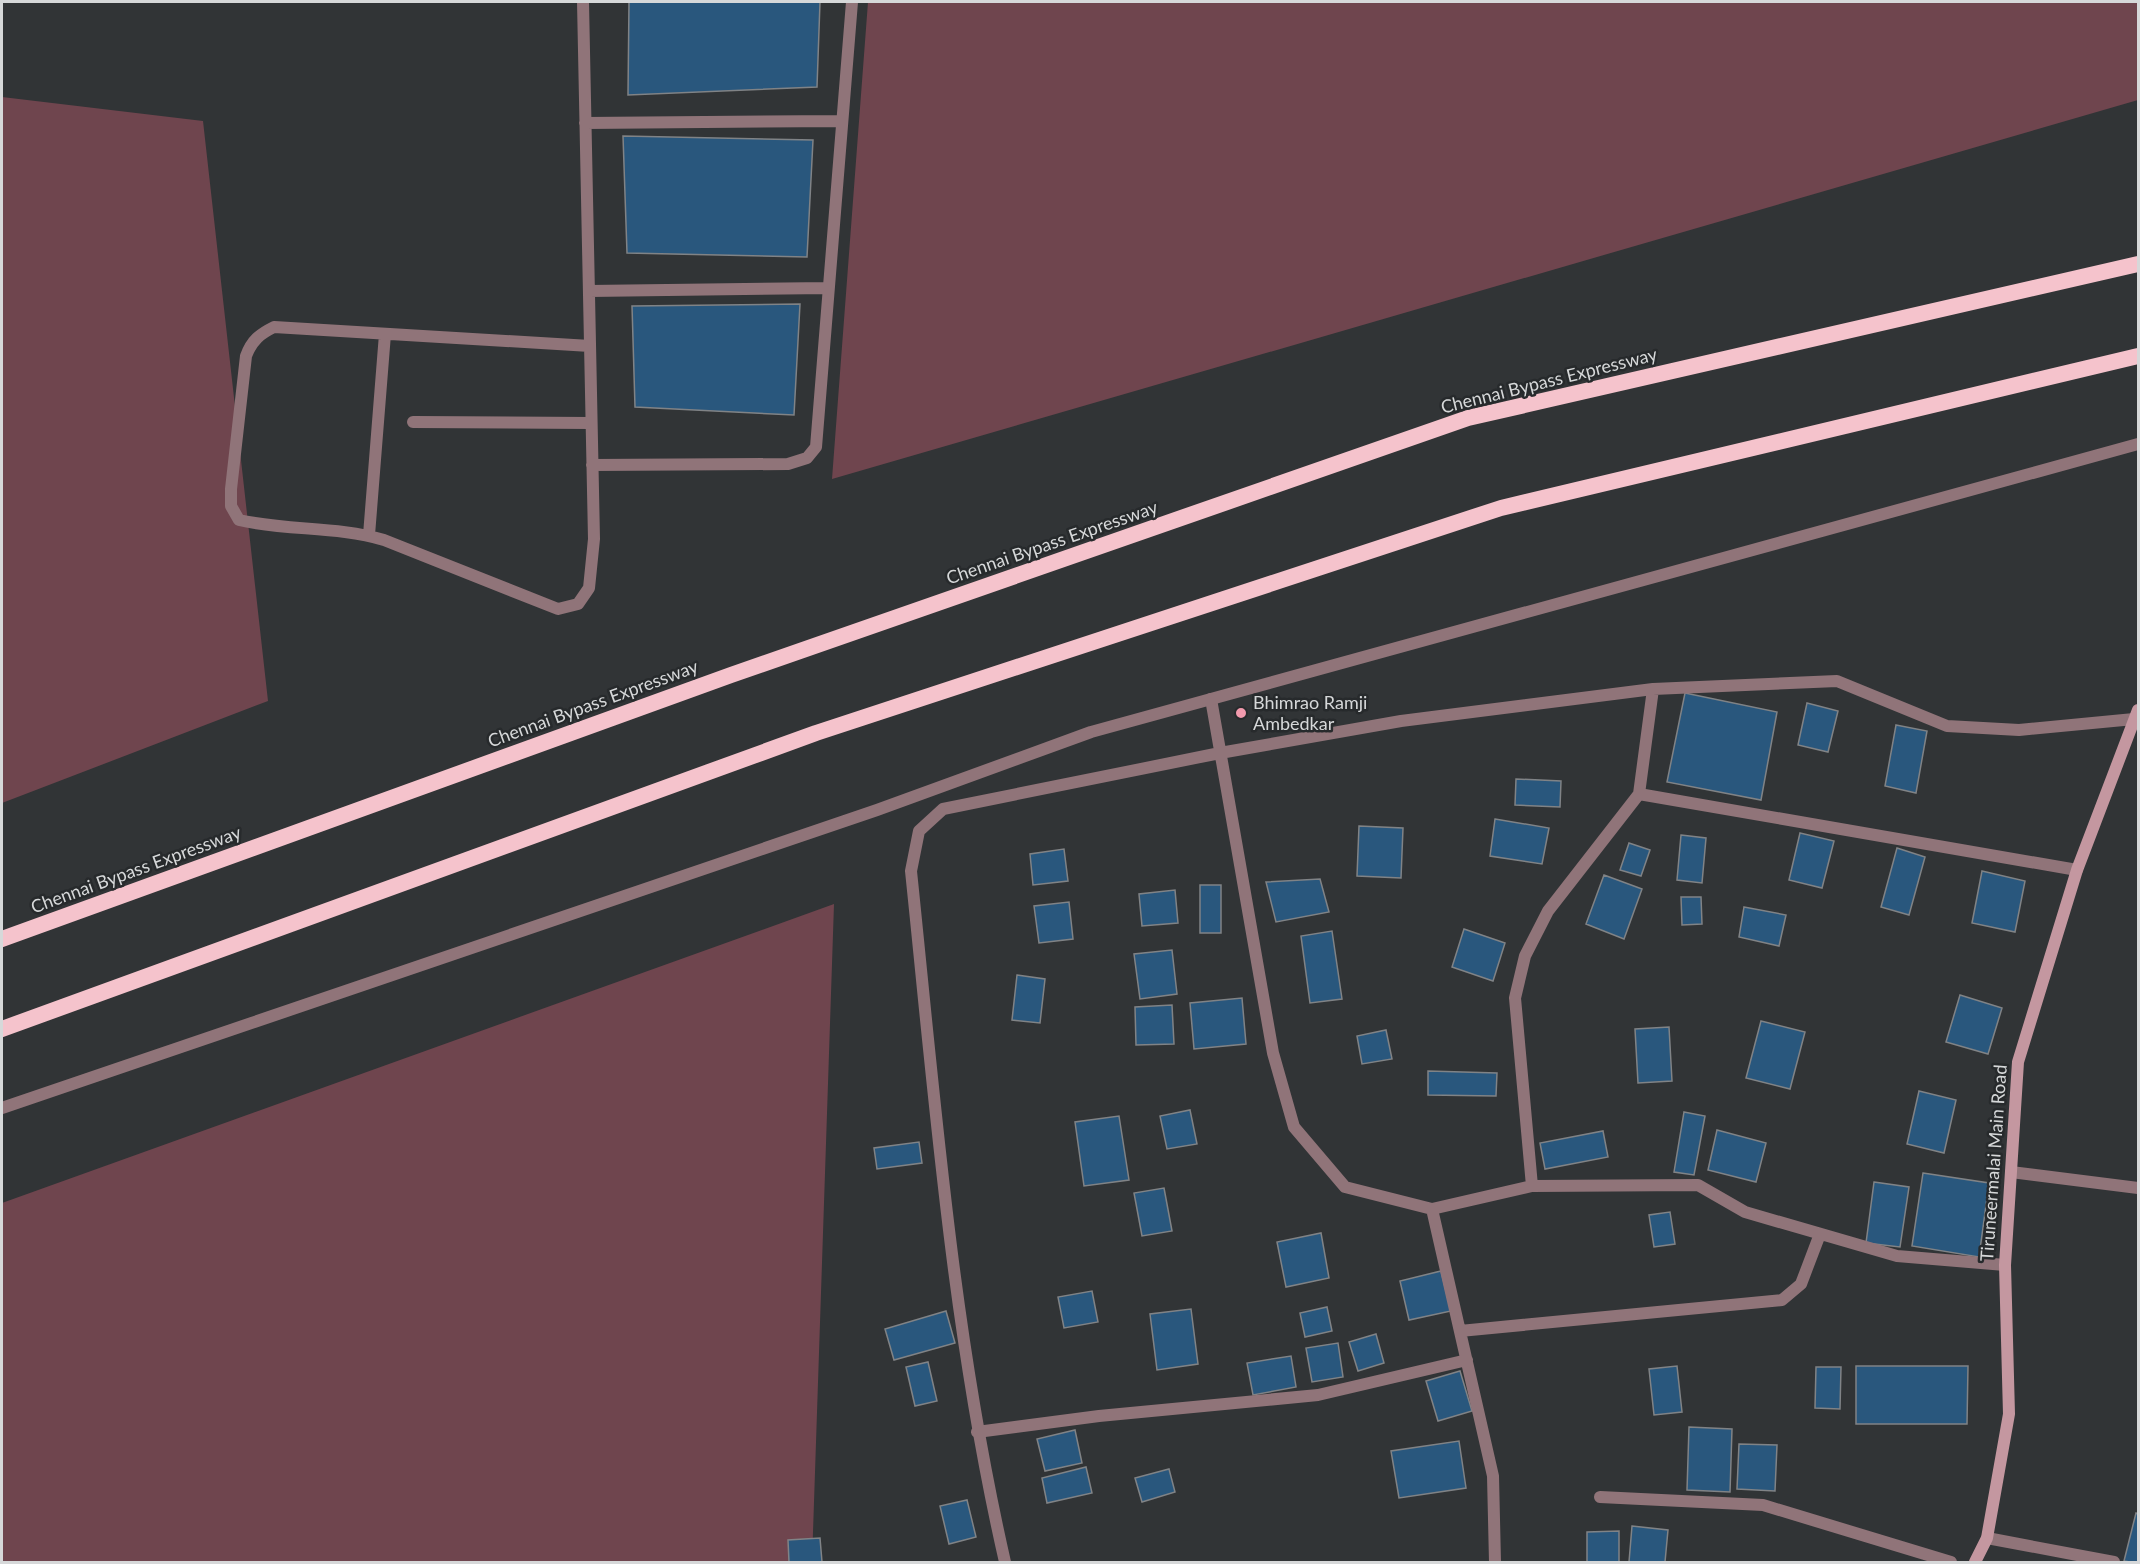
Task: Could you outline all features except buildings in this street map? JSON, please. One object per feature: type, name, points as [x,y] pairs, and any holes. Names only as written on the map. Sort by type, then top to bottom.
[{"type":"highway","name":"Chennai Bypass Expressway","points":[[2,939],[731,675],[1468,418],[2139,264]]},
{"type":"highway","points":[[2,1029],[816,733],[1502,508],[2139,356]]},
{"type":"main road","name":"Tiruneermalai Main Road","points":[[1975,1563],[1987,1538],[2009,1414],[2005,1265],[2018,1062],[2077,870],[2136,714]]},
{"type":"street","points":[[583,2],[594,539],[589,588],[578,604],[558,609],[355,531],[258,524],[239,520],[231,506],[246,356],[255,339],[274,327],[590,346]]},
{"type":"street","points":[[592,465],[788,464],[807,458],[816,447],[852,2]]},
{"type":"street","points":[[585,123],[842,121]]},
{"type":"street","points":[[589,291],[828,288]]},
{"type":"street","points":[[369,535],[385,334]]},
{"type":"street","points":[[413,422],[591,423]]},
{"type":"street","points":[[2,1108],[887,806],[1091,732],[2139,444]]},
{"type":"street","points":[[1005,1563],[977,1432],[945,1197],[911,871],[919,831],[943,809],[1220,753],[1401,721],[1653,689],[1837,681],[1947,726],[2019,730],[2136,714]]},
{"type":"street","points":[[1532,1186],[1515,998],[1525,956],[1548,911],[1639,794],[1653,689]]},
{"type":"street","points":[[1211,699],[1273,1053],[1294,1127],[1345,1187],[1432,1209],[1532,1186],[1698,1185],[1745,1212],[1897,1256],[2005,1265]]},
{"type":"street","points":[[1639,794],[2077,870]]},
{"type":"street","points":[[2011,1172],[2139,1188]]},
{"type":"street","points":[[1432,1209],[1493,1476],[1495,1563]]},
{"type":"street","points":[[1460,1331],[1782,1300],[1801,1284],[1820,1234]]},
{"type":"street","points":[[977,1432],[1099,1416],[1318,1395],[1467,1360]]},
{"type":"street","points":[[1600,1497],[1763,1505],[1951,1563]]},
{"type":"street","points":[[1987,1538],[2114,1563]]},
{"type":"shaded area","points":[[868,2],[2138,2],[2138,100],[832,479]]},
{"type":"shaded area","points":[[2,97],[203,121],[268,701],[2,803]]},
{"type":"shaded area","points":[[834,904],[812,1562],[2,1562],[2,1203]]},
{"type":"place","name":"Bhimrao Ramji Ambedkar","points":[[1241,713]]}]
